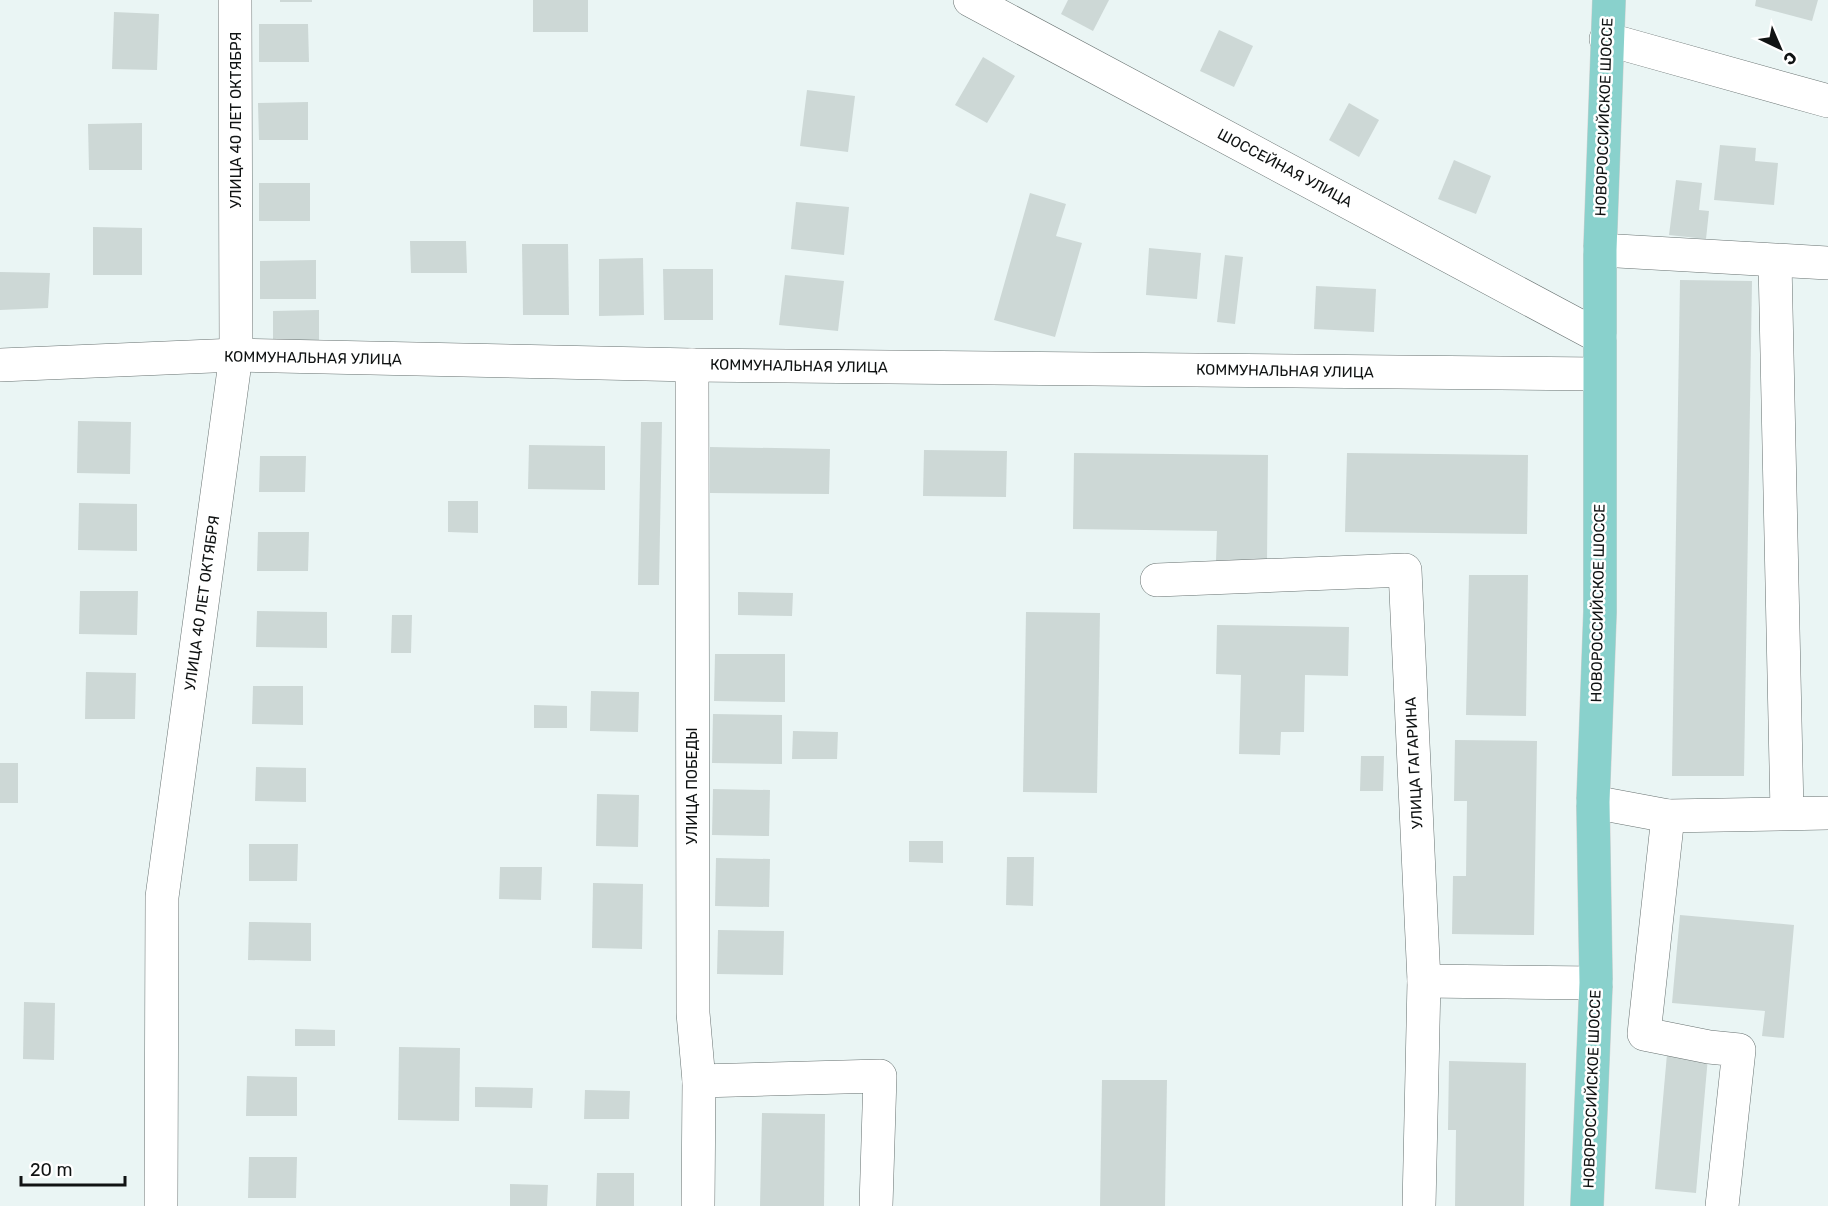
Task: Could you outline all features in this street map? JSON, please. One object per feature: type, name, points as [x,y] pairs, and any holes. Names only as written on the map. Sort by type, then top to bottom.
[{"type":"main road","name":"НОВОРОССИЙСКОЕ ШОССЕ","points":[[1587,1206],[1596,983],[1593,802],[1600,612],[1598,374],[1606,39],[1609,0]]},
{"type":"street","name":"УЛИЦА 40 ЛЕТ ОКТЯБРЯ","points":[[161,1206],[162,897],[236,356],[235,0]]},
{"type":"street","name":"ШОССЕЙНАЯ УЛИЦА","points":[[970,0],[1600,337]]},
{"type":"street","points":[[1606,39],[1828,101]]},
{"type":"street","points":[[1600,250],[1775,262],[1828,263]]},
{"type":"street","points":[[1775,262],[1788,812]]},
{"type":"street","name":"КОММУНАЛЬНАЯ УЛИЦА","points":[[0,365],[236,356],[692,365],[1598,374]]},
{"type":"street","name":"УЛИЦА ПОБЕДЫ","points":[[692,365],[693,1013],[699,1081],[698,1206]]},
{"type":"street","name":"УЛИЦА ГАГАРИНА","points":[[1157,580],[1405,570],[1424,981],[1419,1206]]},
{"type":"street","points":[[1593,802],[1668,816],[1828,813]]},
{"type":"street","points":[[1668,816],[1644,1034],[1709,1047],[1739,1050],[1722,1206]]},
{"type":"street","points":[[1424,981],[1596,983]]},
{"type":"street","points":[[699,1081],[880,1076],[876,1206]]},
{"type":"building","points":[[280,0],[312,0],[312,2],[280,2]]},
{"type":"building","points":[[533,0],[588,0],[588,32],[533,32]]},
{"type":"building","points":[[1068,0],[1109,0],[1093,31],[1061,14]]},
{"type":"building","points":[[1756,0],[1818,0],[1812,21],[1755,6]]},
{"type":"building","points":[[114,12],[159,14],[157,70],[112,69]]},
{"type":"building","points":[[259,24],[308,24],[309,62],[259,62]]},
{"type":"building","points":[[1219,30],[1253,46],[1234,87],[1200,71]]},
{"type":"building","points":[[983,57],[1015,76],[987,123],[955,105]]},
{"type":"building","points":[[807,90],[855,96],[848,152],[800,146]]},
{"type":"building","points":[[308,102],[308,140],[259,140],[258,103]]},
{"type":"building","points":[[1349,103],[1379,120],[1359,157],[1329,140]]},
{"type":"building","points":[[142,123],[142,170],[89,170],[88,124]]},
{"type":"building","points":[[1720,145],[1756,148],[1755,161],[1778,163],[1774,205],[1714,200]]},
{"type":"building","points":[[1454,160],[1491,176],[1476,214],[1438,199]]},
{"type":"building","points":[[1676,180],[1702,183],[1699,210],[1709,211],[1706,239],[1669,235]]},
{"type":"building","points":[[259,183],[310,183],[310,221],[259,221]]},
{"type":"building","points":[[1030,193],[1066,204],[1056,236],[1082,243],[1055,337],[994,320]]},
{"type":"building","points":[[796,202],[849,207],[844,255],[791,249]]},
{"type":"building","points":[[93,227],[142,228],[142,275],[93,275]]},
{"type":"building","points":[[410,241],[466,241],[467,273],[411,273]]},
{"type":"building","points":[[522,244],[568,244],[569,315],[523,315]]},
{"type":"building","points":[[1149,248],[1201,253],[1197,299],[1146,295]]},
{"type":"building","points":[[1225,255],[1243,257],[1235,324],[1217,322]]},
{"type":"building","points":[[643,258],[644,315],[599,316],[599,259]]},
{"type":"building","points":[[316,260],[316,299],[260,299],[260,261]]},
{"type":"building","points":[[663,269],[713,269],[713,320],[664,320]]},
{"type":"building","points":[[0,272],[50,273],[48,308],[0,310]]},
{"type":"building","points":[[785,275],[844,281],[838,331],[779,325]]},
{"type":"building","points":[[1680,280],[1752,281],[1744,776],[1672,776]]},
{"type":"building","points":[[1316,286],[1376,289],[1374,332],[1314,329]]},
{"type":"building","points":[[319,310],[319,342],[273,343],[273,311]]},
{"type":"building","points":[[78,421],[131,422],[130,474],[77,473]]},
{"type":"building","points":[[641,422],[662,422],[659,585],[638,585]]},
{"type":"building","points":[[529,445],[605,446],[605,490],[528,489]]},
{"type":"building","points":[[710,447],[830,449],[829,494],[710,493]]},
{"type":"building","points":[[924,450],[1007,451],[1006,497],[923,496]]},
{"type":"building","points":[[1074,453],[1268,455],[1267,562],[1216,561],[1217,531],[1073,529]]},
{"type":"building","points":[[1347,453],[1528,455],[1527,534],[1345,532]]},
{"type":"building","points":[[260,456],[306,456],[305,492],[259,492]]},
{"type":"building","points":[[448,501],[478,501],[478,533],[448,532]]},
{"type":"building","points":[[79,503],[137,504],[137,551],[78,550]]},
{"type":"building","points":[[258,532],[309,532],[308,571],[257,571]]},
{"type":"building","points":[[1469,575],[1528,575],[1526,716],[1466,715]]},
{"type":"building","points":[[80,591],[138,591],[137,635],[79,634]]},
{"type":"building","points":[[738,592],[793,593],[792,616],[738,615]]},
{"type":"building","points":[[257,611],[327,612],[327,648],[256,647]]},
{"type":"building","points":[[1026,612],[1100,613],[1097,793],[1023,792]]},
{"type":"building","points":[[392,615],[412,615],[411,653],[391,653]]},
{"type":"building","points":[[1217,625],[1349,627],[1348,676],[1305,675],[1304,732],[1281,732],[1280,755],[1239,754],[1241,675],[1216,674]]},
{"type":"building","points":[[715,654],[785,654],[785,702],[714,701]]},
{"type":"building","points":[[86,672],[136,673],[135,719],[85,719]]},
{"type":"building","points":[[253,686],[303,686],[303,725],[252,724]]},
{"type":"building","points":[[591,691],[639,692],[638,732],[590,731]]},
{"type":"building","points":[[534,705],[567,706],[567,728],[534,728]]},
{"type":"building","points":[[713,714],[782,715],[782,764],[712,763]]},
{"type":"building","points":[[793,731],[838,732],[837,759],[792,759]]},
{"type":"building","points":[[1455,740],[1537,741],[1534,935],[1452,934],[1453,876],[1466,876],[1467,801],[1454,801]]},
{"type":"building","points":[[1361,756],[1384,756],[1383,791],[1360,791]]},
{"type":"building","points":[[0,763],[18,763],[18,803],[0,803]]},
{"type":"building","points":[[256,767],[306,768],[306,802],[255,801]]},
{"type":"building","points":[[713,789],[770,790],[769,836],[712,835]]},
{"type":"building","points":[[597,794],[639,795],[638,847],[596,846]]},
{"type":"building","points":[[909,841],[943,841],[943,863],[909,862]]},
{"type":"building","points":[[249,844],[298,844],[297,881],[249,881]]},
{"type":"building","points":[[1007,857],[1034,857],[1033,906],[1006,905]]},
{"type":"building","points":[[716,858],[770,859],[769,907],[715,906]]},
{"type":"building","points":[[500,867],[542,867],[541,900],[499,899]]},
{"type":"building","points":[[593,883],[643,884],[642,949],[592,948]]},
{"type":"building","points":[[1680,915],[1794,925],[1784,1038],[1762,1036],[1765,1011],[1672,1003]]},
{"type":"building","points":[[249,922],[311,923],[311,961],[248,960]]},
{"type":"building","points":[[718,930],[784,931],[783,975],[717,974]]},
{"type":"building","points":[[24,1002],[55,1003],[54,1060],[23,1059]]},
{"type":"building","points":[[295,1029],[335,1030],[335,1046],[295,1046]]},
{"type":"building","points":[[399,1047],[460,1048],[459,1121],[398,1120]]},
{"type":"building","points":[[1667,1054],[1708,1057],[1696,1193],[1655,1189]]},
{"type":"building","points":[[1449,1061],[1526,1063],[1524,1206],[1455,1206],[1456,1130],[1448,1130]]},
{"type":"building","points":[[247,1076],[297,1077],[297,1116],[246,1116]]},
{"type":"building","points":[[1102,1080],[1167,1080],[1165,1206],[1100,1206]]},
{"type":"building","points":[[475,1087],[533,1088],[532,1108],[475,1107]]},
{"type":"building","points":[[585,1090],[630,1091],[629,1119],[584,1119]]},
{"type":"building","points":[[762,1113],[825,1114],[824,1206],[760,1206]]},
{"type":"building","points":[[249,1157],[297,1157],[296,1198],[248,1198]]},
{"type":"building","points":[[597,1173],[634,1173],[634,1206],[596,1206]]},
{"type":"building","points":[[510,1184],[548,1185],[547,1206],[510,1206]]}]
